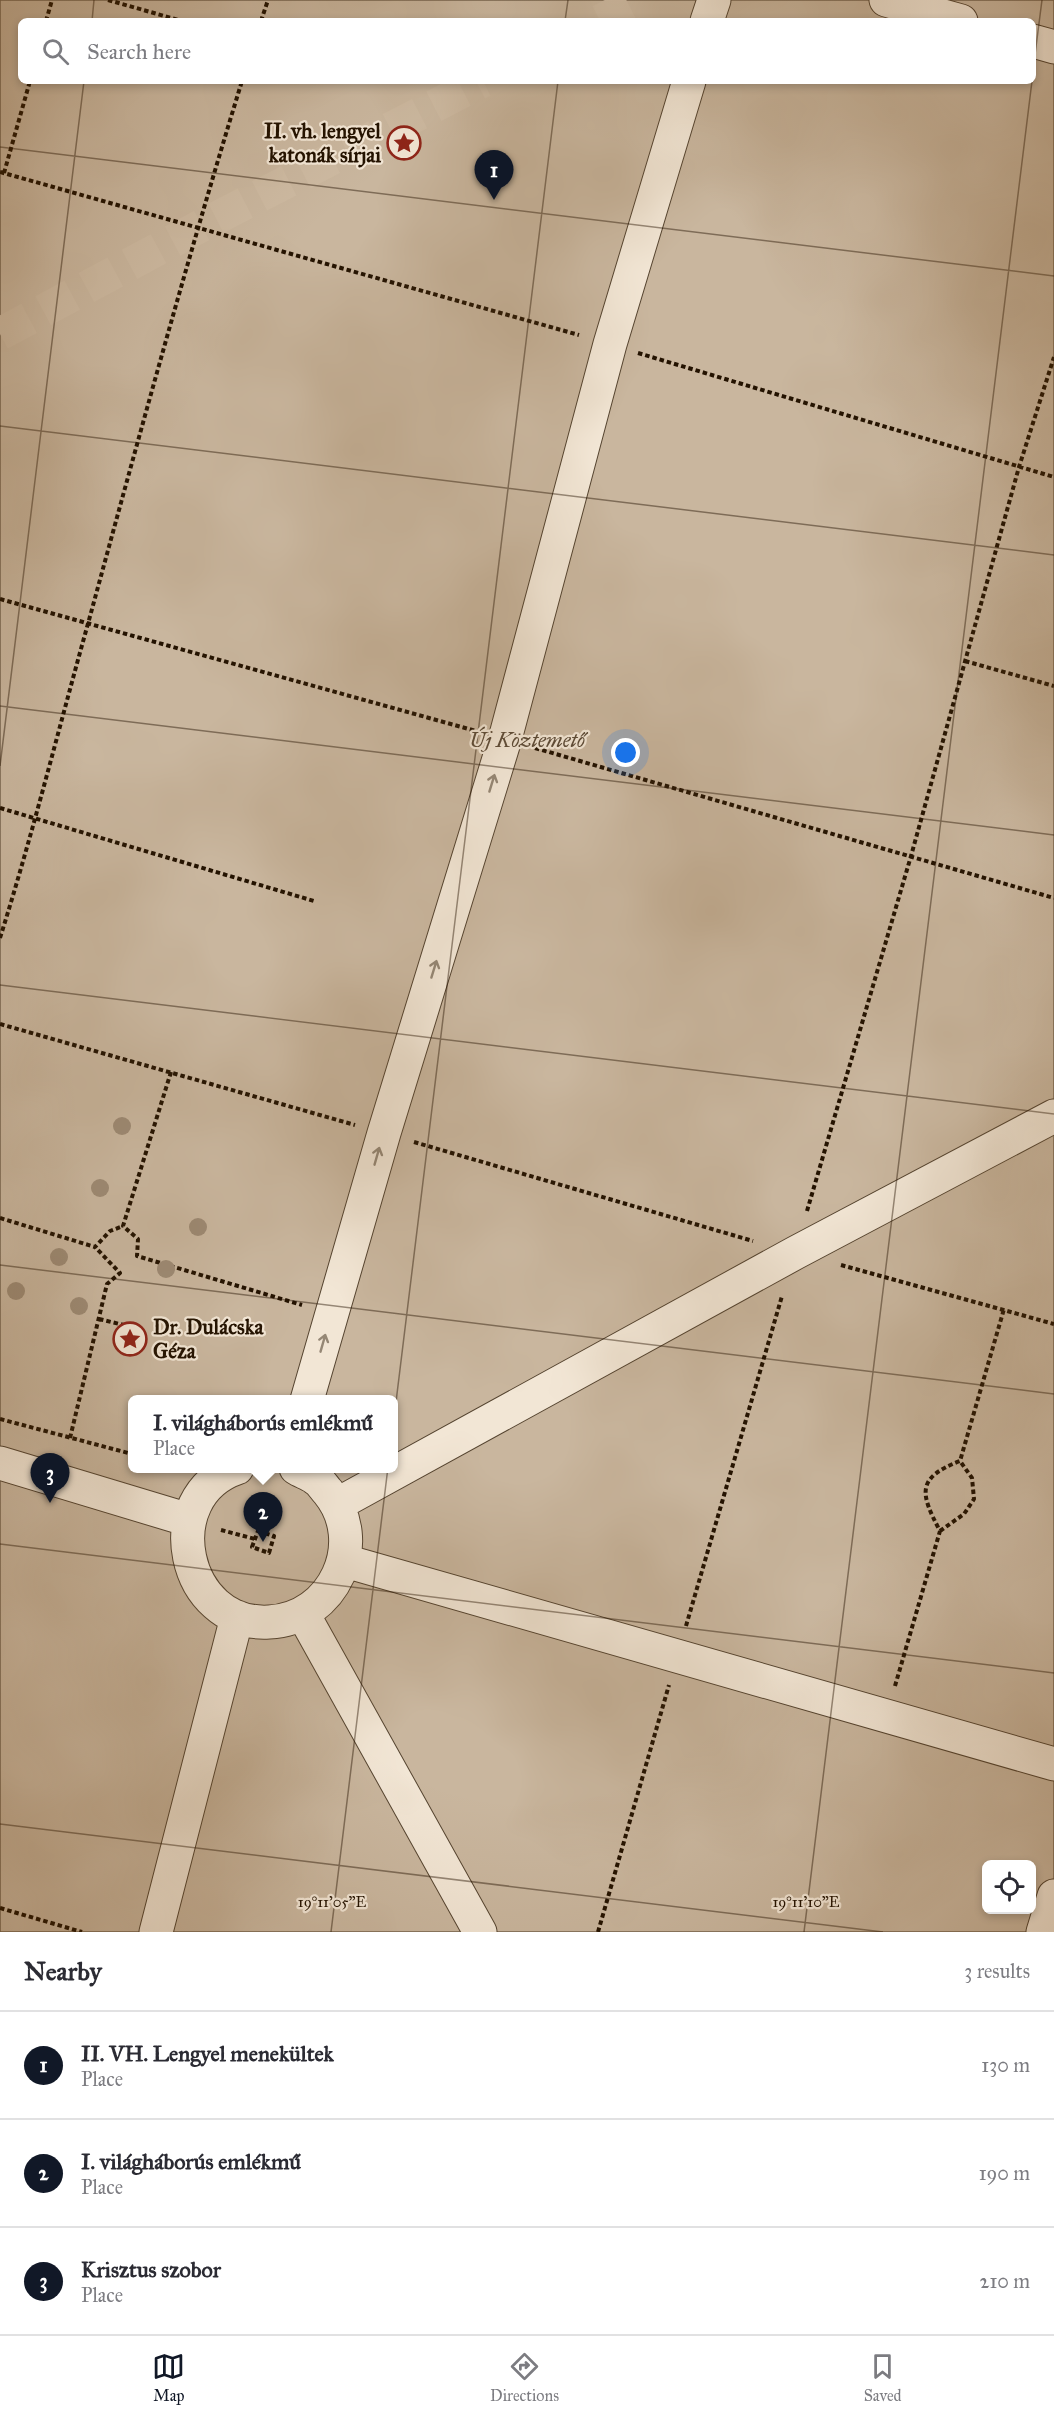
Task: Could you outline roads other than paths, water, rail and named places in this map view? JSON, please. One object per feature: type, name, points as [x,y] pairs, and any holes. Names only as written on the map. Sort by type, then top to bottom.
[{"type":"lane","points":[[708,18],[714,0]]},
{"type":"lane","points":[[886,0],[950,18]]},
{"type":"lane","points":[[1036,42],[1054,47]]},
{"type":"lane","points":[[308,1395],[384,1133],[505,739],[610,344],[688,84]]},
{"type":"lane","points":[[398,1471],[795,1253],[1054,1116]]},
{"type":"lane","points":[[0,1463],[189,1520]]},
{"type":"lane","points":[[226,1473],[204,1491],[189,1520],[186,1552],[195,1580],[212,1601],[237,1617],[269,1622],[303,1614],[329,1593],[345,1561],[347,1533],[338,1504],[317,1479],[306,1473]]},
{"type":"lane","points":[[338,1504],[394,1473]]},
{"type":"lane","points":[[345,1561],[1054,1764]]},
{"type":"lane","points":[[303,1614],[480,1932]]},
{"type":"lane","points":[[156,1932],[237,1617]]},
{"type":"lane","points":[[1043,1932],[1054,1896]]},
{"type":"tunnel","points":[[606,18],[641,0]]},
{"type":"tunnel","points":[[0,334],[197,228],[477,84]]},
{"type":"place","name":"II. vh. lengyel katonák sírjai","points":[[404,143]]},
{"type":"place","name":"II. VH. Lengyel menekültek","points":[[494,200]]},
{"type":"place","name":"Dr. Dulácska Géza","points":[[130,1339]]},
{"type":"place","name":"Krisztus szobor","points":[[50,1503]]},
{"type":"place","name":"I. világháborús emlékmű","points":[[263,1542]]},
{"type":"park label","name":"Új Köztemető","points":[[527,740]]}]
